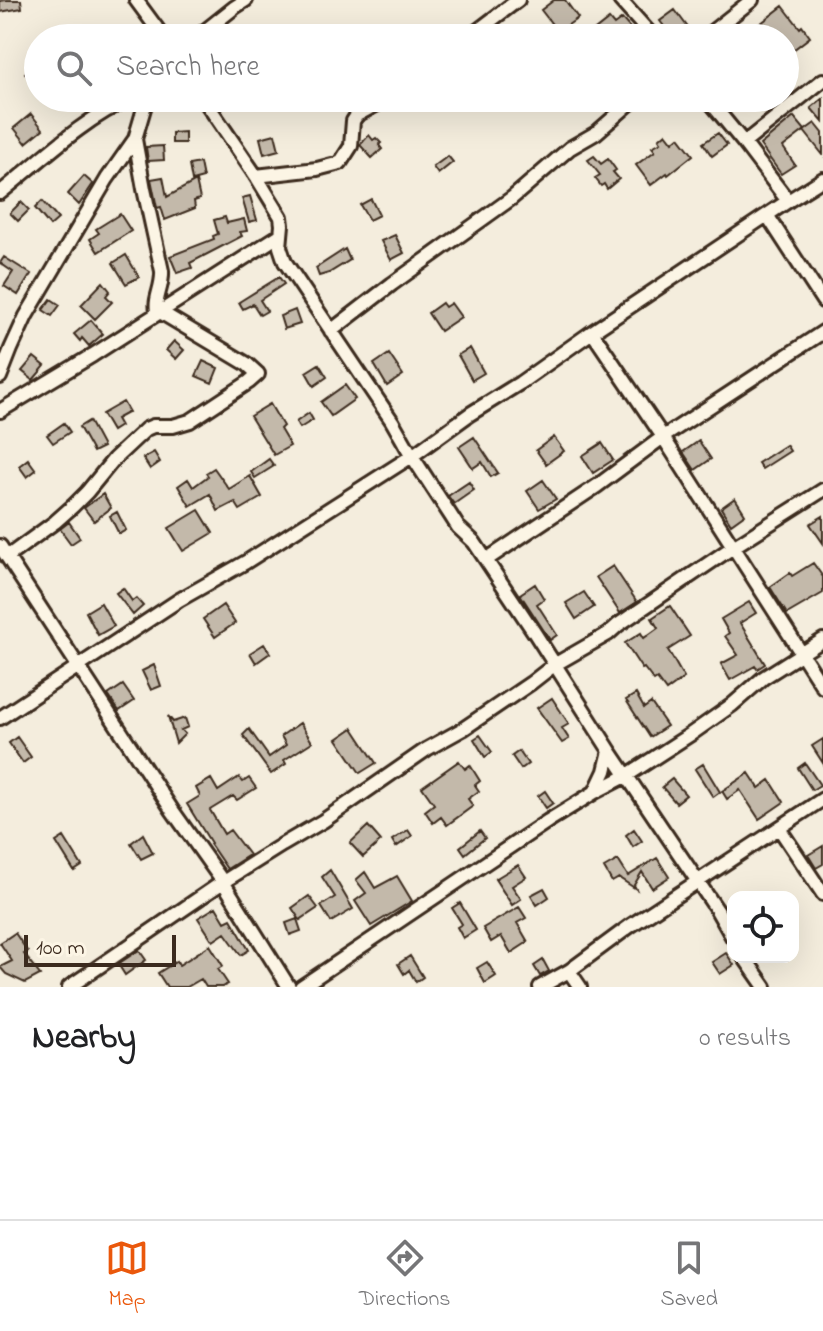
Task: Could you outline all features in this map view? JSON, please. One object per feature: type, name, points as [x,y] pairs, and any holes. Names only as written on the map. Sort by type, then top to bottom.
[{"type":"street","points":[[136,0],[154,24]]},
{"type":"street","points":[[214,24],[246,0]]},
{"type":"street","points":[[486,24],[518,0]]},
{"type":"street","points":[[620,0],[641,24]]},
{"type":"street","points":[[722,24],[752,0]]},
{"type":"street","points":[[799,99],[823,80]]},
{"type":"street","points":[[0,193],[103,112]]},
{"type":"street","points":[[0,377],[26,316],[107,179],[135,139],[143,112]]},
{"type":"street","points":[[213,112],[281,217],[280,247],[285,262],[392,421],[458,527],[474,542],[486,560],[727,928]]},
{"type":"street","points":[[256,176],[317,169],[340,163],[351,146],[353,121],[362,112]]},
{"type":"street","points":[[331,331],[512,198],[570,148],[596,133],[620,112]]},
{"type":"street","points":[[719,112],[788,201]]},
{"type":"street","points":[[744,143],[783,112]]},
{"type":"street","points":[[135,139],[162,271],[162,285],[155,303],[158,313],[255,369],[258,374],[190,421],[146,429],[55,522],[4,552],[289,987]]},
{"type":"street","points":[[0,718],[179,600],[246,562],[412,456],[470,414],[823,179]]},
{"type":"street","points":[[767,215],[823,301]]},
{"type":"street","points":[[0,411],[280,235]]},
{"type":"street","points":[[592,332],[823,687]]},
{"type":"street","points":[[486,560],[597,486],[663,437],[823,332]]},
{"type":"street","points":[[69,987],[223,882],[323,821],[427,749],[463,729],[554,665],[608,634],[733,547],[823,490]]},
{"type":"street","points":[[301,987],[498,854],[701,727],[763,678],[823,640]]},
{"type":"street","points":[[595,792],[610,751]]},
{"type":"street","points":[[540,987],[569,971],[697,881],[823,799]]},
{"type":"street","points":[[779,828],[823,894]]},
{"type":"street","points":[[748,963],[765,987]]},
{"type":"street","points":[[569,971],[580,987]]},
{"type":"building","points":[[21,0],[22,8],[0,12],[0,1]]},
{"type":"building","points":[[554,0],[565,0],[578,18],[569,24],[552,24],[541,10]]},
{"type":"building","points":[[783,6],[797,24],[760,24]]},
{"type":"building","points":[[675,10],[685,24],[662,24],[660,21]]},
{"type":"building","points":[[802,26],[810,37],[799,45],[799,27]]},
{"type":"building","points":[[823,98],[823,122],[811,108]]},
{"type":"building","points":[[31,114],[43,129],[26,143],[14,128]]},
{"type":"building","points":[[794,117],[805,130],[783,147],[795,165],[781,174],[760,145]]},
{"type":"building","points":[[815,123],[823,133],[823,155],[804,131]]},
{"type":"building","points":[[185,132],[185,143],[172,143],[172,133]]},
{"type":"building","points":[[666,133],[673,142],[679,137],[693,155],[651,185],[636,165],[655,151],[652,147],[661,142],[659,139]]},
{"type":"building","points":[[718,133],[727,145],[712,156],[703,143]]},
{"type":"building","points":[[275,134],[279,150],[264,154],[260,138]]},
{"type":"building","points":[[369,135],[381,143],[382,149],[372,158],[360,145]]},
{"type":"building","points":[[163,146],[164,160],[148,161],[146,147]]},
{"type":"building","points":[[448,156],[453,162],[438,174],[433,167]]},
{"type":"building","points":[[594,156],[601,164],[608,159],[616,170],[613,172],[619,179],[607,189],[595,178],[600,175],[588,160]]},
{"type":"building","points":[[200,163],[203,178],[192,181],[189,165]]},
{"type":"building","points":[[84,176],[93,184],[79,205],[68,194]]},
{"type":"building","points":[[163,177],[167,197],[196,181],[200,199],[194,201],[195,208],[165,220],[161,207],[157,208],[151,179]]},
{"type":"building","points":[[250,196],[257,220],[249,222],[242,198]]},
{"type":"building","points":[[371,199],[379,215],[369,220],[360,205]]},
{"type":"building","points":[[42,201],[58,219],[50,226],[35,208]]},
{"type":"building","points":[[21,202],[29,210],[18,221],[10,213]]},
{"type":"building","points":[[120,214],[131,231],[98,252],[90,239],[99,233],[96,229]]},
{"type":"building","points":[[225,217],[227,223],[244,219],[247,231],[240,232],[242,236],[190,263],[192,268],[177,273],[170,256],[214,239],[213,236],[218,234],[214,220]]},
{"type":"building","points":[[395,235],[404,253],[391,260],[381,241]]},
{"type":"building","points":[[345,249],[350,260],[319,276],[316,268]]},
{"type":"building","points":[[126,255],[139,277],[126,284],[113,263]]},
{"type":"building","points":[[4,257],[31,274],[18,295],[4,286],[13,272],[0,263]]},
{"type":"building","points":[[279,277],[284,284],[260,300],[267,311],[260,315],[253,304],[243,309],[239,302]]},
{"type":"building","points":[[103,282],[110,291],[106,296],[112,302],[95,319],[81,305]]},
{"type":"building","points":[[51,299],[60,305],[52,316],[43,310]]},
{"type":"building","points":[[442,303],[445,307],[451,303],[461,317],[440,331],[428,313]]},
{"type":"building","points":[[295,310],[300,324],[284,329],[280,316]]},
{"type":"building","points":[[91,320],[103,334],[89,346],[74,334]]},
{"type":"building","points":[[174,341],[184,350],[176,359],[166,350]]},
{"type":"building","points":[[470,348],[484,373],[472,380],[458,355]]},
{"type":"building","points":[[389,354],[403,375],[387,386],[374,364]]},
{"type":"building","points":[[34,357],[45,366],[33,380],[22,371]]},
{"type":"building","points":[[203,361],[218,368],[212,383],[196,376]]},
{"type":"building","points":[[319,364],[327,377],[314,386],[306,372]]},
{"type":"building","points":[[345,385],[355,399],[331,416],[321,402]]},
{"type":"building","points":[[123,402],[129,412],[116,419],[120,426],[112,431],[102,414]]},
{"type":"building","points":[[270,404],[290,446],[274,455],[250,416]]},
{"type":"building","points":[[309,413],[313,420],[300,428],[296,422]]},
{"type":"building","points":[[89,421],[103,447],[93,452],[79,427]]},
{"type":"building","points":[[64,423],[70,432],[53,443],[47,435]]},
{"type":"building","points":[[474,437],[498,473],[491,477],[482,462],[473,468],[459,447]]},
{"type":"building","points":[[554,437],[564,451],[546,464],[536,450]]},
{"type":"building","points":[[699,441],[711,459],[695,470],[683,452]]},
{"type":"building","points":[[602,443],[613,460],[593,473],[582,456]]},
{"type":"building","points":[[786,445],[790,451],[762,469],[758,463]]},
{"type":"building","points":[[154,452],[160,462],[150,469],[143,458]]},
{"type":"building","points":[[28,459],[36,470],[27,477],[19,466]]},
{"type":"building","points":[[269,459],[274,466],[255,478],[251,472]]},
{"type":"building","points":[[214,468],[229,489],[250,476],[262,497],[240,510],[235,502],[218,511],[210,494],[190,506],[178,486],[188,479],[193,487]]},
{"type":"building","points":[[543,480],[556,499],[539,509],[527,491]]},
{"type":"building","points":[[469,482],[474,490],[454,504],[448,496]]},
{"type":"building","points":[[103,494],[111,508],[94,521],[84,508]]},
{"type":"building","points":[[735,498],[745,514],[731,524],[721,508]]},
{"type":"building","points":[[199,510],[213,533],[183,551],[169,528]]},
{"type":"building","points":[[117,512],[126,530],[119,534],[110,516]]},
{"type":"building","points":[[823,516],[823,543],[810,524]]},
{"type":"building","points":[[69,522],[80,538],[71,544],[60,529]]},
{"type":"building","points":[[813,563],[823,577],[823,593],[787,614],[770,587],[790,573],[792,576]]},
{"type":"building","points":[[613,566],[637,602],[620,613],[596,577]]},
{"type":"building","points":[[535,584],[544,599],[537,604],[557,635],[550,640],[520,594]]},
{"type":"building","points":[[123,588],[132,601],[136,598],[143,606],[133,615],[116,593]]},
{"type":"building","points":[[584,592],[594,607],[576,619],[566,603]]},
{"type":"building","points":[[749,602],[756,613],[740,623],[765,664],[730,680],[721,664],[738,655],[725,636],[729,633],[721,619]]},
{"type":"building","points":[[101,603],[114,626],[98,635],[86,612]]},
{"type":"building","points":[[223,605],[235,623],[215,637],[203,619]]},
{"type":"building","points":[[670,606],[690,636],[668,650],[684,678],[666,691],[657,679],[654,681],[642,669],[625,643],[641,633],[644,638],[658,628],[652,618]]},
{"type":"building","points":[[264,644],[270,653],[256,663],[250,653]]},
{"type":"building","points":[[154,665],[161,686],[151,690],[142,671]]},
{"type":"building","points":[[123,685],[134,701],[119,711],[108,695]]},
{"type":"building","points":[[636,694],[644,708],[651,703],[667,726],[650,737],[626,700]]},
{"type":"building","points":[[552,698],[569,724],[562,728],[569,739],[562,743],[537,708]]},
{"type":"building","points":[[168,716],[173,722],[185,718],[188,727],[181,730],[185,734],[176,743]]},
{"type":"building","points":[[300,723],[312,742],[284,760],[286,764],[271,774],[243,735],[249,729],[269,757],[286,745],[281,736]]},
{"type":"building","points":[[353,728],[376,763],[360,773],[337,739]]},
{"type":"building","points":[[480,735],[492,752],[485,757],[474,739]]},
{"type":"building","points":[[17,737],[31,757],[23,763],[9,743]]},
{"type":"building","points":[[823,739],[823,763],[812,746]]},
{"type":"building","points":[[519,751],[528,764],[521,769],[512,756]]},
{"type":"building","points":[[459,761],[465,769],[470,765],[480,781],[475,785],[479,791],[468,799],[473,806],[447,825],[441,817],[433,823],[425,811],[434,804],[422,787]]},
{"type":"building","points":[[805,763],[820,785],[812,790],[798,768]]},
{"type":"building","points":[[703,764],[720,792],[713,797],[695,769]]},
{"type":"building","points":[[749,773],[759,788],[770,780],[784,802],[759,819],[740,790],[727,799],[722,791]]},
{"type":"building","points":[[239,777],[243,782],[249,778],[256,788],[237,800],[233,796],[210,810],[224,834],[230,830],[249,855],[227,869],[187,804],[200,796],[196,788],[211,779],[218,791]]},
{"type":"building","points":[[672,779],[686,795],[676,803],[662,787]]},
{"type":"building","points":[[545,791],[553,803],[546,808],[538,796]]},
{"type":"building","points":[[368,826],[381,841],[363,857],[350,843]]},
{"type":"building","points":[[634,829],[642,841],[633,847],[626,835]]},
{"type":"building","points":[[408,830],[412,836],[396,847],[392,840]]},
{"type":"building","points":[[480,831],[485,838],[465,854],[460,847]]},
{"type":"building","points":[[143,834],[153,853],[141,859],[131,843]]},
{"type":"building","points":[[64,837],[82,866],[74,871],[56,842]]},
{"type":"building","points":[[823,846],[823,864],[816,868],[808,855]]},
{"type":"building","points":[[657,858],[669,877],[652,888],[642,872],[634,885],[636,889],[619,878],[612,882],[604,868],[618,860],[628,876]]},
{"type":"building","points":[[518,865],[526,877],[512,886],[521,899],[512,905],[495,879]]},
{"type":"building","points":[[330,870],[353,909],[331,922],[321,906],[335,897],[322,877]]},
{"type":"building","points":[[365,872],[375,888],[397,876],[412,901],[371,926],[355,901],[366,893],[356,880]]},
{"type":"building","points":[[544,888],[549,897],[537,905],[531,895]]},
{"type":"building","points":[[309,896],[318,908],[300,920],[292,908]]},
{"type":"building","points":[[460,903],[476,930],[463,938],[457,927],[462,924],[452,908]]},
{"type":"building","points":[[216,907],[225,922],[231,919],[249,950],[241,955],[225,933],[213,941],[198,918]]},
{"type":"building","points":[[519,907],[526,918],[517,923],[528,942],[511,953],[501,936],[491,942],[483,928]]},
{"type":"building","points":[[297,919],[301,931],[290,935],[286,923]]},
{"type":"building","points":[[15,933],[28,952],[24,954],[40,975],[25,983],[6,974],[0,967],[12,961],[0,943]]},
{"type":"building","points":[[210,945],[223,966],[218,969],[228,984],[206,987],[201,979],[187,987],[167,987],[158,973],[177,961],[179,965]]},
{"type":"building","points":[[139,950],[146,960],[125,975],[118,964]]},
{"type":"building","points":[[726,953],[727,963],[734,965],[720,974],[712,962]]},
{"type":"building","points":[[410,956],[423,977],[416,982],[409,970],[404,974],[398,964]]},
{"type":"building","points":[[543,960],[549,971],[540,976],[534,966]]},
{"type":"building","points":[[487,962],[496,976],[485,983],[477,968]]}]
